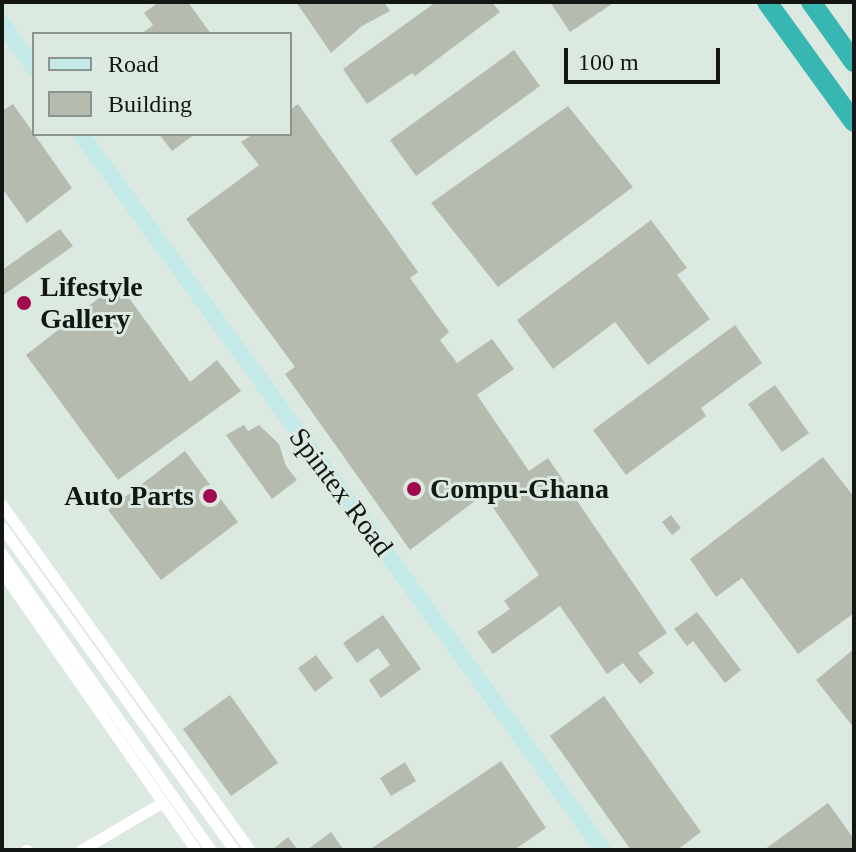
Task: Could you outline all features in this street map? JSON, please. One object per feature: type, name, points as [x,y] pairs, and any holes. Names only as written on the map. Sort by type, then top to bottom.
[{"type":"highway","points":[[767,2],[854,122]]},
{"type":"highway","points":[[811,2],[854,62]]},
{"type":"main road","points":[[2,23],[32,65]]},
{"type":"main road","name":"Spintex Road","points":[[82,136],[603,850]]},
{"type":"street","points":[[2,505],[250,850]]},
{"type":"street","points":[[2,527],[234,850]]},
{"type":"street","points":[[2,554],[211,850]]},
{"type":"street","points":[[2,572],[196,850]]},
{"type":"street","points":[[81,850],[163,802]]},
{"type":"building","points":[[159,2],[188,2],[210,32],[144,32],[153,25],[144,13]]},
{"type":"building","points":[[296,2],[384,2],[390,11],[362,26],[331,53]]},
{"type":"building","points":[[436,2],[492,2],[500,12],[415,76],[412,73],[367,104],[343,69]]},
{"type":"building","points":[[550,2],[615,2],[570,32]]},
{"type":"building","points":[[514,50],[540,86],[416,176],[390,140]]},
{"type":"building","points":[[13,104],[32,131],[32,136],[35,136],[72,188],[27,223],[2,188],[2,111]]},
{"type":"building","points":[[298,104],[418,272],[410,278],[449,332],[440,340],[457,363],[492,339],[514,369],[477,395],[529,471],[548,458],[667,633],[638,653],[654,673],[640,684],[623,663],[607,674],[560,606],[493,654],[477,632],[510,609],[504,601],[539,575],[484,494],[410,550],[285,374],[295,367],[186,219],[259,165],[241,142],[250,136],[292,136],[292,108]]},
{"type":"building","points":[[568,106],[633,187],[498,287],[431,203]]},
{"type":"building","points":[[161,136],[192,136],[172,151]]},
{"type":"building","points":[[651,220],[687,268],[677,275],[710,319],[648,365],[615,322],[553,369],[517,320]]},
{"type":"building","points":[[60,229],[73,246],[2,296],[2,270]]},
{"type":"building","points":[[118,283],[190,382],[217,360],[241,391],[118,480],[26,355]]},
{"type":"building","points":[[735,325],[762,363],[701,408],[706,416],[626,475],[593,430]]},
{"type":"building","points":[[775,385],[809,433],[782,452],[748,404]]},
{"type":"building","points":[[244,425],[248,431],[259,425],[279,444],[286,466],[297,480],[272,499],[226,435]]},
{"type":"building","points":[[185,451],[238,522],[161,580],[108,510]]},
{"type":"building","points":[[823,457],[854,497],[854,613],[798,654],[742,578],[716,597],[690,559]]},
{"type":"building","points":[[671,515],[681,528],[672,535],[662,522]]},
{"type":"building","points":[[697,612],[741,670],[725,683],[693,641],[687,646],[674,629]]},
{"type":"building","points":[[383,615],[421,669],[381,698],[369,680],[390,665],[378,648],[357,663],[343,643]]},
{"type":"building","points":[[854,649],[854,728],[816,680]]},
{"type":"building","points":[[316,655],[333,678],[315,692],[298,668]]},
{"type":"building","points":[[230,695],[278,763],[231,796],[183,729]]},
{"type":"building","points":[[604,696],[701,832],[677,850],[631,850],[550,736]]},
{"type":"building","points":[[501,761],[546,828],[514,850],[369,850]]},
{"type":"building","points":[[405,762],[416,781],[391,796],[380,778]]},
{"type":"building","points":[[828,803],[854,839],[854,850],[764,850]]},
{"type":"building","points":[[331,832],[344,850],[307,850]]},
{"type":"building","points":[[288,837],[298,850],[272,850]]},
{"type":"place","name":"Lifestyle Gallery","points":[[24,303]]},
{"type":"place","name":"Compu-Ghana","points":[[414,489]]},
{"type":"place","name":"Auto Parts","points":[[210,496]]}]
